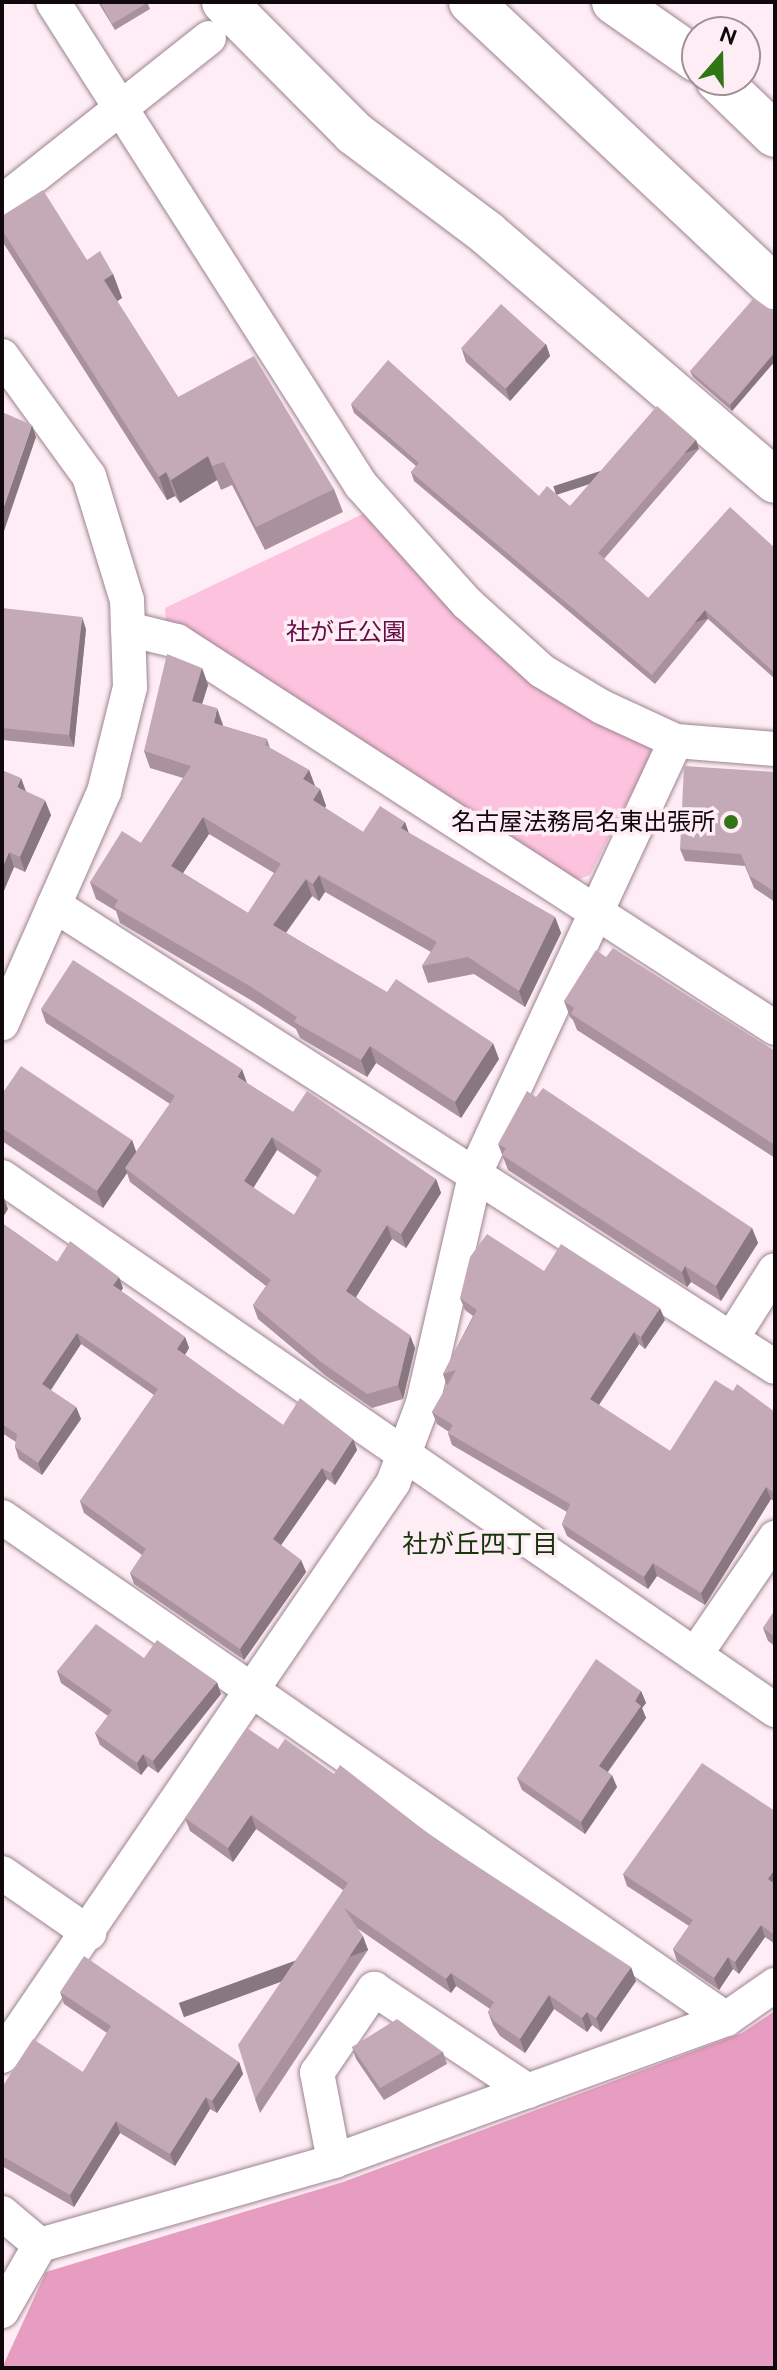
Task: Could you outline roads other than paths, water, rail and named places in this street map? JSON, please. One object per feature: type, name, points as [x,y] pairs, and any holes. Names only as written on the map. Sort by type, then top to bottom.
[{"type":"highway","points":[[471,2],[659,184],[775,287]]},
{"type":"highway","points":[[614,2],[681,50]]},
{"type":"highway","points":[[657,2],[681,35]]},
{"type":"highway","points":[[216,20],[354,133],[487,233],[775,481]]},
{"type":"highway","points":[[734,96],[775,135]]},
{"type":"highway","points":[[659,184],[775,273]]},
{"type":"street","points":[[53,2],[117,112],[398,530],[542,671],[676,741],[775,749]]},
{"type":"street","points":[[2,202],[117,112],[216,20]]},
{"type":"street","points":[[2,356],[89,476],[113,543],[128,629],[130,687],[119,748],[2,1023]]},
{"type":"street","points":[[128,629],[177,641],[775,1028]]},
{"type":"street","points":[[2,2056],[255,1688],[408,1453],[476,1171],[593,908],[676,741]]},
{"type":"street","points":[[54,905],[476,1171],[775,1367]]},
{"type":"street","points":[[2,1177],[408,1453],[775,1710]]},
{"type":"street","points":[[732,1338],[775,1270]]},
{"type":"street","points":[[2,1517],[255,1688],[726,2019]]},
{"type":"street","points":[[695,1655],[775,1538]]},
{"type":"street","points":[[2,1873],[89,1933]]},
{"type":"street","points":[[2,2311],[40,2245],[334,2161],[726,2019],[775,1985]]},
{"type":"street","points":[[334,2161],[317,2073],[374,1989],[528,2091]]},
{"type":"street","points":[[2,2213],[40,2245]]},
{"type":"place","name":"名古屋法務局名東出張所","points":[[731,822]]},
{"type":"district","name":"社が丘四丁目","points":[[480,1544]]},
{"type":"park label","name":"社が丘公園","points":[[346,632]]}]
